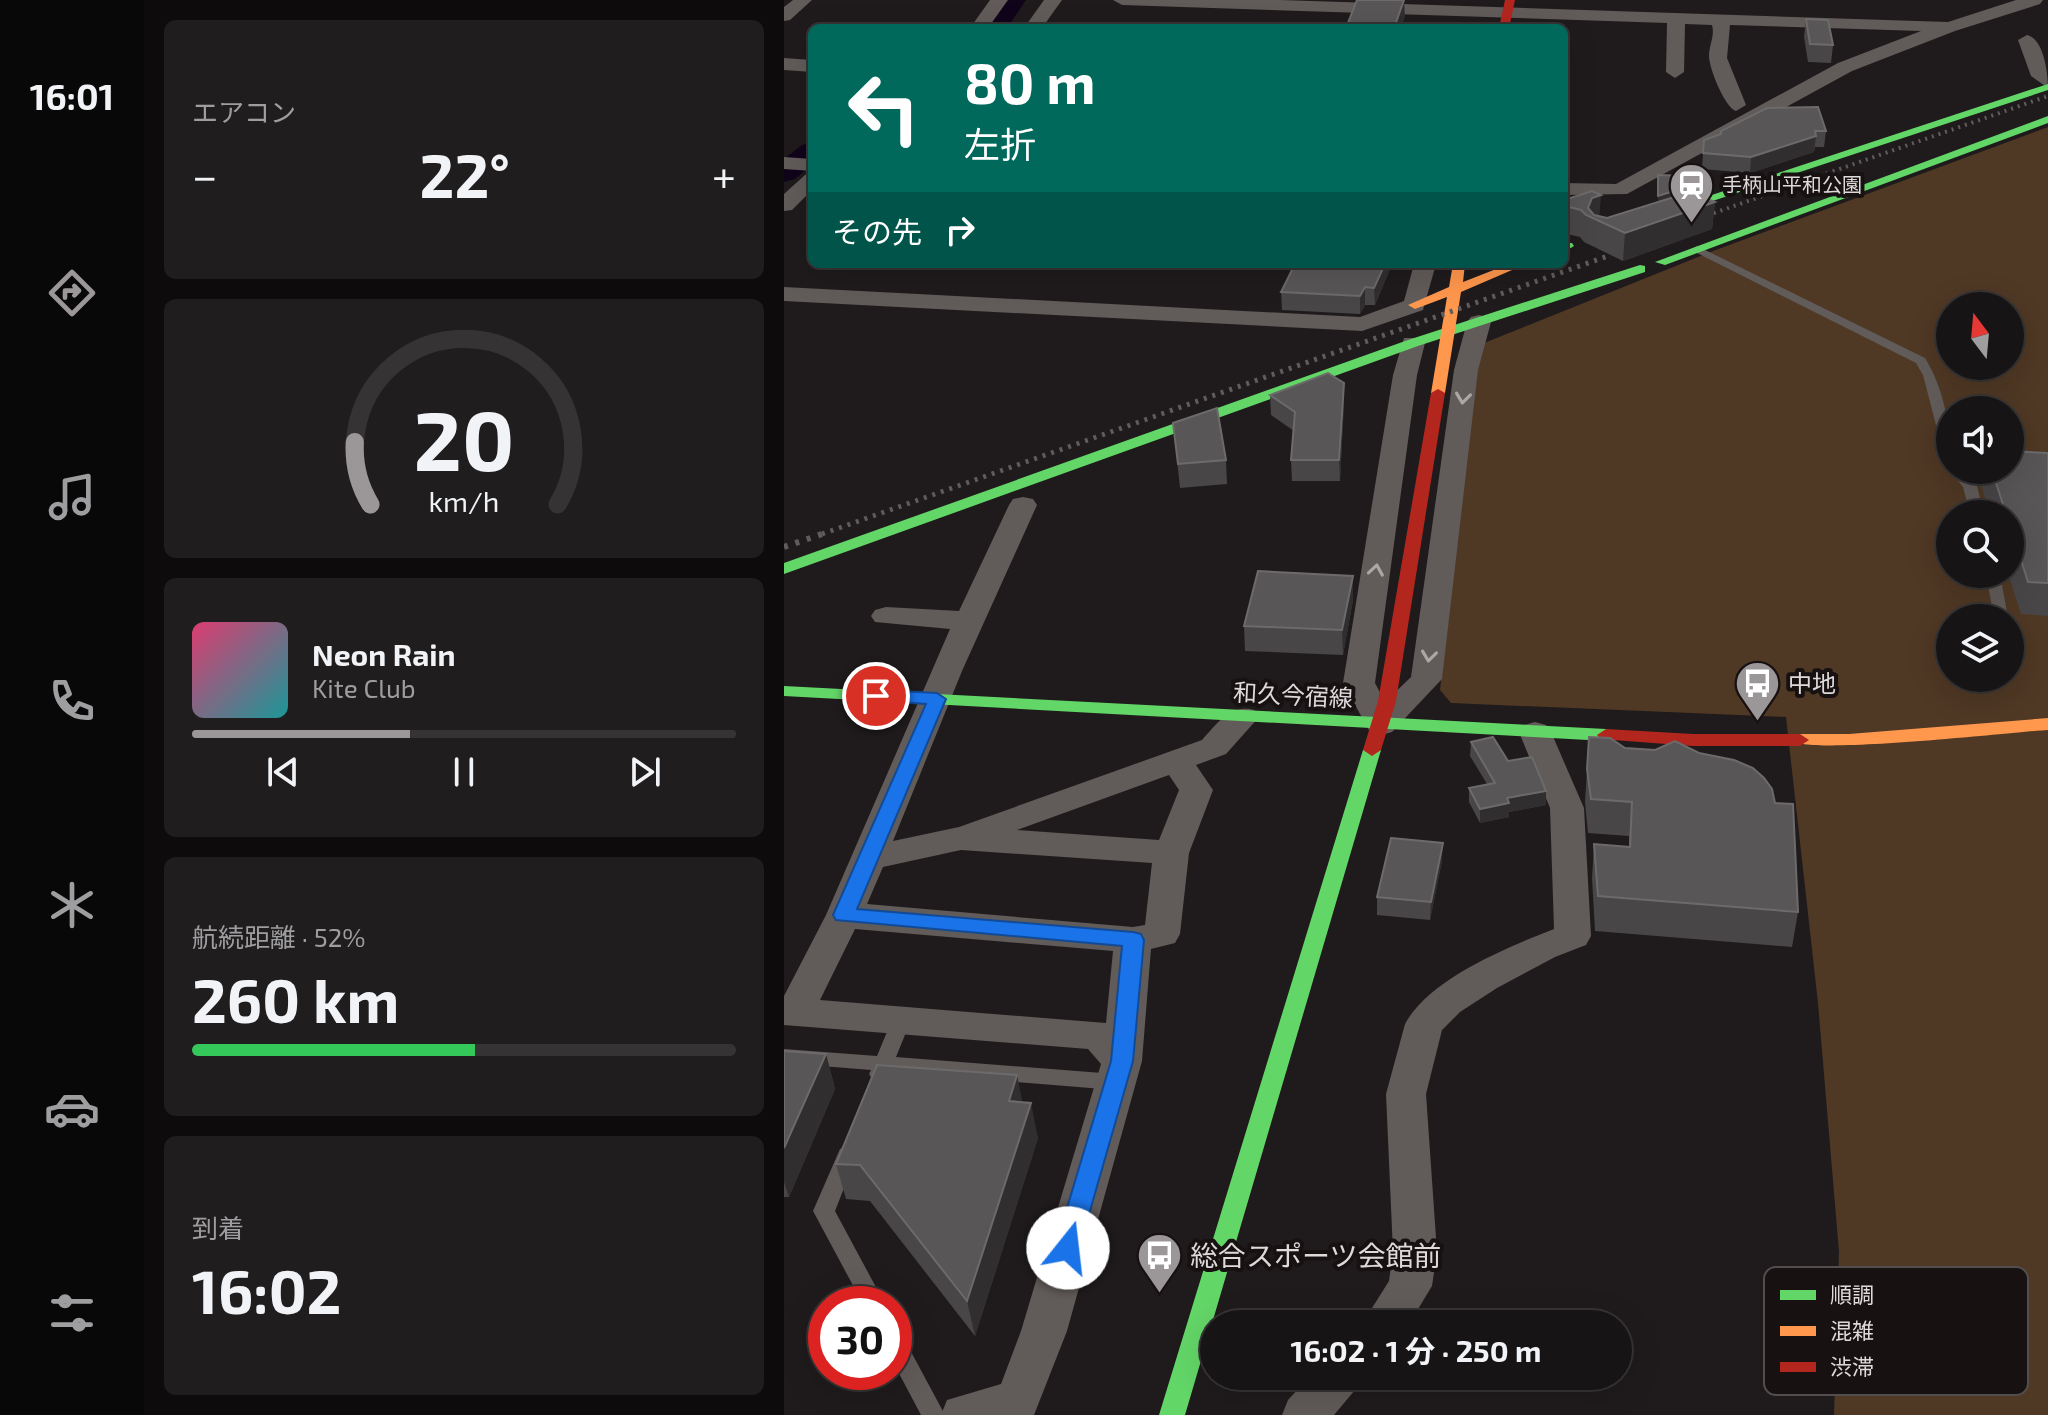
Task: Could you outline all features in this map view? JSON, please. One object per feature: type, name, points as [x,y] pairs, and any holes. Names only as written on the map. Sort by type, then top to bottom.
[{"type":"street","points":[[784,16],[803,0]]},
{"type":"street","points":[[982,24],[999,0]]},
{"type":"street","points":[[1036,24],[1053,0]]},
{"type":"street","points":[[1122,0],[1178,9],[1300,3],[1414,4],[1507,13],[1949,27]]},
{"type":"street","points":[[1832,0],[1834,22]]},
{"type":"street","points":[[1568,189],[1620,190],[1845,67],[1949,27],[2034,0]]},
{"type":"street","points":[[1297,24],[1300,3]]},
{"type":"street","points":[[1675,72],[1676,17]]},
{"type":"street","points":[[1720,19],[1723,32],[1718,58],[1736,105]]},
{"type":"street","points":[[1632,224],[2048,84],[2018,40],[2048,40]]},
{"type":"street","points":[[784,64],[808,66]]},
{"type":"street","points":[[1661,262],[1701,251],[2048,119]]},
{"type":"street","points":[[784,163],[808,165]]},
{"type":"street","points":[[784,205],[808,183]]},
{"type":"street","points":[[1415,305],[1424,268]]},
{"type":"street","name":"和久今宿線","points":[[784,691],[1381,725],[1458,268]]},
{"type":"street","points":[[784,294],[1362,324],[1415,305],[1498,268]]},
{"type":"street","points":[[784,569],[1413,343],[1640,269]]},
{"type":"street","points":[[1172,1415],[1381,725],[1426,679],[1466,370],[1479,322]]},
{"type":"street","points":[[1381,725],[1359,683],[1405,375],[1413,343]]},
{"type":"street","points":[[1023,505],[946,671],[937,699],[844,915],[790,1011],[1099,1035],[1119,1072]]},
{"type":"street","points":[[886,616],[970,621]]},
{"type":"street","points":[[867,858],[961,838],[1214,747],[1243,717]]},
{"type":"street","points":[[1381,725],[1693,740],[1810,740],[1943,734],[2048,724]]},
{"type":"street","points":[[1394,1310],[1410,1286],[1415,1252],[1406,1094],[1424,1024],[1446,1002],[1484,978],[1573,936],[1567,808],[1535,732]]},
{"type":"street","points":[[844,915],[1133,940],[1162,934],[1171,853],[1196,790],[1176,760]]},
{"type":"street","points":[[961,838],[1171,853]]},
{"type":"street","points":[[964,1415],[1018,1400],[1044,1331],[1119,1072],[1133,940]]},
{"type":"street","points":[[1305,1415],[1327,1390]]},
{"type":"lane","points":[[1701,251],[1921,361],[1929,375],[1936,401]]},
{"type":"lane","points":[[871,1093],[901,1020]]},
{"type":"lane","points":[[784,1056],[883,1064],[1119,1072]]},
{"type":"lane","points":[[853,1138],[824,1211],[864,1286]]},
{"type":"lane","points":[[912,1376],[933,1415]]},
{"type":"shaded area","name":"手柄山平和公園","points":[[2048,127],[2048,1415],[1834,1415],[1835,1395],[2028,1395],[2028,1267],[1839,1267],[1818,1003],[1786,717],[1451,703],[1440,690],[1479,351],[1484,343],[1713,251]]},
{"type":"building","points":[[1357,0],[1404,0],[1395,24],[1348,24]]},
{"type":"building","points":[[1806,19],[1828,20],[1833,45],[1810,44]]},
{"type":"building","points":[[1818,107],[1826,131],[1815,131],[1816,136],[1751,157],[1703,153],[1704,140],[1767,108]]},
{"type":"building","points":[[1658,175],[1686,176],[1687,187],[1658,196]]},
{"type":"building","points":[[1592,191],[1601,195],[1592,198],[1588,208],[1594,215],[1607,218],[1690,192],[1715,202],[1625,233],[1581,210],[1568,208],[1568,199]]},
{"type":"building","points":[[1293,268],[1383,268],[1374,288],[1365,287],[1360,296],[1281,292]]},
{"type":"building","points":[[1328,373],[1344,383],[1339,460],[1291,460],[1295,412],[1270,395]]},
{"type":"building","points":[[1217,408],[1226,460],[1178,464],[1173,423]]},
{"type":"building","points":[[2024,452],[2048,453],[2048,583],[2028,582],[2024,569],[2024,500],[2002,500],[1996,484],[2024,484]]},
{"type":"building","points":[[1258,571],[1353,576],[1342,630],[1244,626]]},
{"type":"building","points":[[1493,737],[1508,761],[1532,757],[1546,791],[1507,798],[1509,803],[1480,809],[1469,788],[1495,783],[1471,742]]},
{"type":"building","points":[[1589,737],[1610,738],[1625,748],[1655,750],[1675,741],[1699,753],[1734,760],[1753,768],[1772,789],[1775,803],[1793,804],[1798,912],[1598,896],[1594,844],[1630,847],[1632,802],[1591,799],[1587,769]]},
{"type":"building","points":[[1391,838],[1443,843],[1431,902],[1377,897]]},
{"type":"building","points":[[784,1051],[826,1054],[784,1148]]},
{"type":"building","points":[[877,1065],[1017,1075],[1009,1101],[1031,1103],[967,1301],[860,1165],[836,1164]]},
{"type":"waterway","points":[[997,24],[1014,0]]},
{"type":"waterway","points":[[784,173],[808,154]]},
{"type":"railway","points":[[1694,220],[2048,96]]},
{"type":"railway","points":[[822,534],[1611,255]]},
{"type":"railway","points":[[784,547],[828,532]]},
{"type":"traffic: fast","points":[[1648,218],[2048,87]]},
{"type":"traffic: fast","points":[[1661,262],[2048,119]]},
{"type":"traffic: fast","points":[[784,569],[1413,343],[1640,269]]},
{"type":"traffic: fast","points":[[784,691],[1606,735]]},
{"type":"traffic: fast","points":[[1172,1415],[1372,750]]},
{"type":"traffic: slow","points":[[1438,393],[1458,268]]},
{"type":"traffic: slow","points":[[1415,305],[1510,268]]},
{"type":"traffic: slow","points":[[1800,740],[1849,740],[2048,724]]},
{"type":"traffic: jam","points":[[1505,24],[1510,0]]},
{"type":"traffic: jam","points":[[1372,750],[1387,701],[1438,393]]},
{"type":"traffic: jam","points":[[1606,735],[1693,740],[1800,740]]},
{"type":"place","name":"手柄山平和公園","points":[[1691,224]]},
{"type":"place","name":"中地","points":[[1757,723]]},
{"type":"place","name":"総合スポーツ会館前","points":[[1159,1295]]},
{"type":"route","points":[[876,696],[937,699],[844,915],[1133,940],[1122,1061],[1068,1248]]}]
